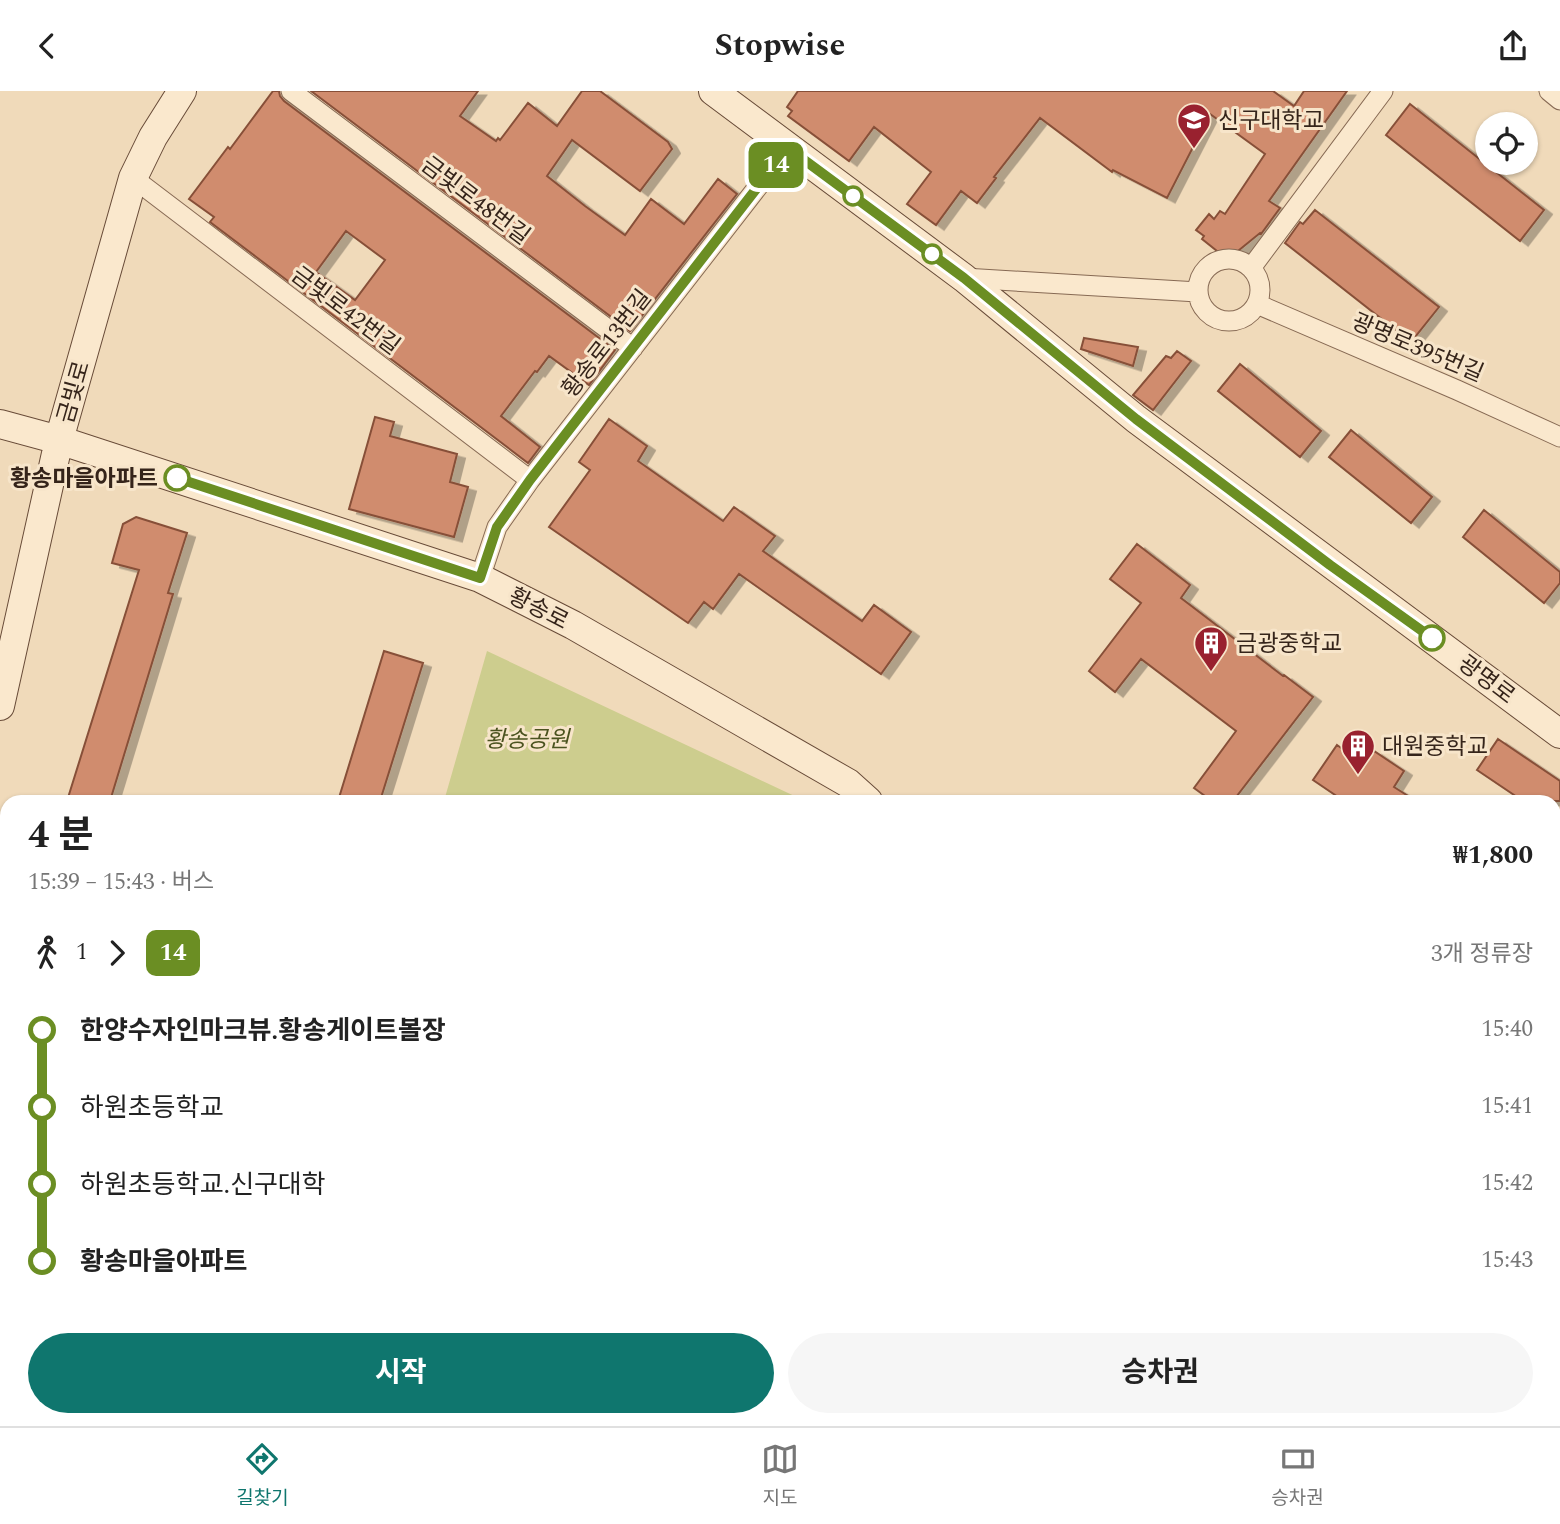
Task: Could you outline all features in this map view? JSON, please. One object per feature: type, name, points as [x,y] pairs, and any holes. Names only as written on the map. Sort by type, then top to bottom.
[{"type":"street","name":"금빛로","points":[[0,706],[59,440],[133,178],[153,137],[182,91]]},
{"type":"street","name":"금빛로48번길","points":[[291,91],[633,348]]},
{"type":"street","name":"광명로","points":[[713,91],[964,278],[1136,419],[1560,734]]},
{"type":"street","points":[[1251,268],[1383,91]]},
{"type":"street","points":[[1549,91],[1560,100]]},
{"type":"street","name":"황송로13번길","points":[[480,578],[497,527],[530,480],[788,148]]},
{"type":"street","name":"금빛로42번길","points":[[133,178],[530,480]]},
{"type":"street","points":[[1232,259],[1251,268],[1260,288],[1254,309],[1237,321],[1215,318],[1206,311],[1200,303],[1199,281],[1212,264],[1232,259]]},
{"type":"street","points":[[964,278],[1198,292]]},
{"type":"street","name":"광명로395번길","points":[[1257,304],[1560,437]]},
{"type":"street","name":"황송로","points":[[0,424],[59,440],[480,578],[573,625],[848,783],[861,795]]},
{"type":"green space","name":"황송공원","points":[[487,651],[792,795],[446,795]]},
{"type":"building","points":[[273,91],[279,91],[284,101],[615,350],[589,385],[549,356],[537,372],[535,371],[501,416],[540,447],[528,463],[210,222],[214,217],[189,199],[228,147],[230,149]],"holes":[[[346,231],[385,260],[355,300],[316,272]]]},
{"type":"building","points":[[311,91],[478,91],[460,116],[496,141],[498,138],[500,140],[528,103],[557,126],[582,91],[600,91],[668,142],[672,149],[640,191],[572,140],[547,176],[585,206],[625,235],[651,199],[684,224],[718,179],[737,194],[630,331]]},
{"type":"building","points":[[798,91],[1273,91],[1294,106],[1304,91],[1347,91],[1269,201],[1280,208],[1261,234],[1233,255],[1222,255],[1202,239],[1204,236],[1196,230],[1209,214],[1214,219],[1220,211],[1225,214],[1265,154],[1210,114],[1167,198],[1113,170],[1112,172],[1040,118],[977,203],[961,191],[936,225],[907,204],[931,172],[874,127],[849,161],[788,116],[792,111],[787,107]]},
{"type":"building","points":[[1410,104],[1475,155],[1475,175],[1500,175],[1544,210],[1520,241],[1386,135]]},
{"type":"building","points":[[1315,210],[1439,307],[1411,342],[1285,243],[1300,222],[1303,224]]},
{"type":"building","points":[[1084,338],[1138,347],[1133,366],[1081,349]]},
{"type":"building","points":[[1177,351],[1191,361],[1153,410],[1133,395],[1166,356],[1171,358]]},
{"type":"building","points":[[1240,364],[1321,431],[1300,457],[1218,391]]},
{"type":"building","points":[[375,417],[394,422],[390,436],[457,454],[450,482],[468,487],[454,537],[349,509]]},
{"type":"building","points":[[609,419],[647,446],[638,461],[723,521],[734,507],[775,536],[763,551],[862,621],[874,605],[911,632],[881,674],[739,574],[713,609],[704,602],[688,623],[549,527],[590,470],[579,462]]},
{"type":"building","points":[[1351,430],[1432,497],[1411,523],[1329,457]]},
{"type":"building","points":[[1484,510],[1560,572],[1560,583],[1544,603],[1463,537]]},
{"type":"building","points":[[136,517],[187,533],[168,593],[173,594],[112,795],[69,795],[139,570],[112,563],[123,524]]},
{"type":"building","name":"금광중학교","points":[[1137,544],[1190,585],[1181,598],[1313,697],[1238,795],[1204,795],[1194,788],[1236,731],[1141,659],[1115,692],[1089,671],[1141,603],[1110,579]]},
{"type":"building","points":[[384,651],[423,663],[382,795],[340,795]]},
{"type":"building","points":[[1498,739],[1560,781],[1560,795],[1514,795],[1477,770]]},
{"type":"building","name":"대원중학교","points":[[1337,745],[1365,765],[1374,751],[1404,771],[1394,787],[1407,795],[1335,795],[1313,780]]},
{"type":"bus line","name":"14","points":[[177,478],[480,578],[497,527],[530,480],[788,148],[964,278],[1136,419],[1432,638]]},
{"type":"place","name":"신구대학교","points":[[1194,150]]},
{"type":"place","name":"황송마을아파트","points":[[177,478]]},
{"type":"place","name":"금광중학교","points":[[1211,673]]},
{"type":"place","name":"대원중학교","points":[[1358,776]]}]
